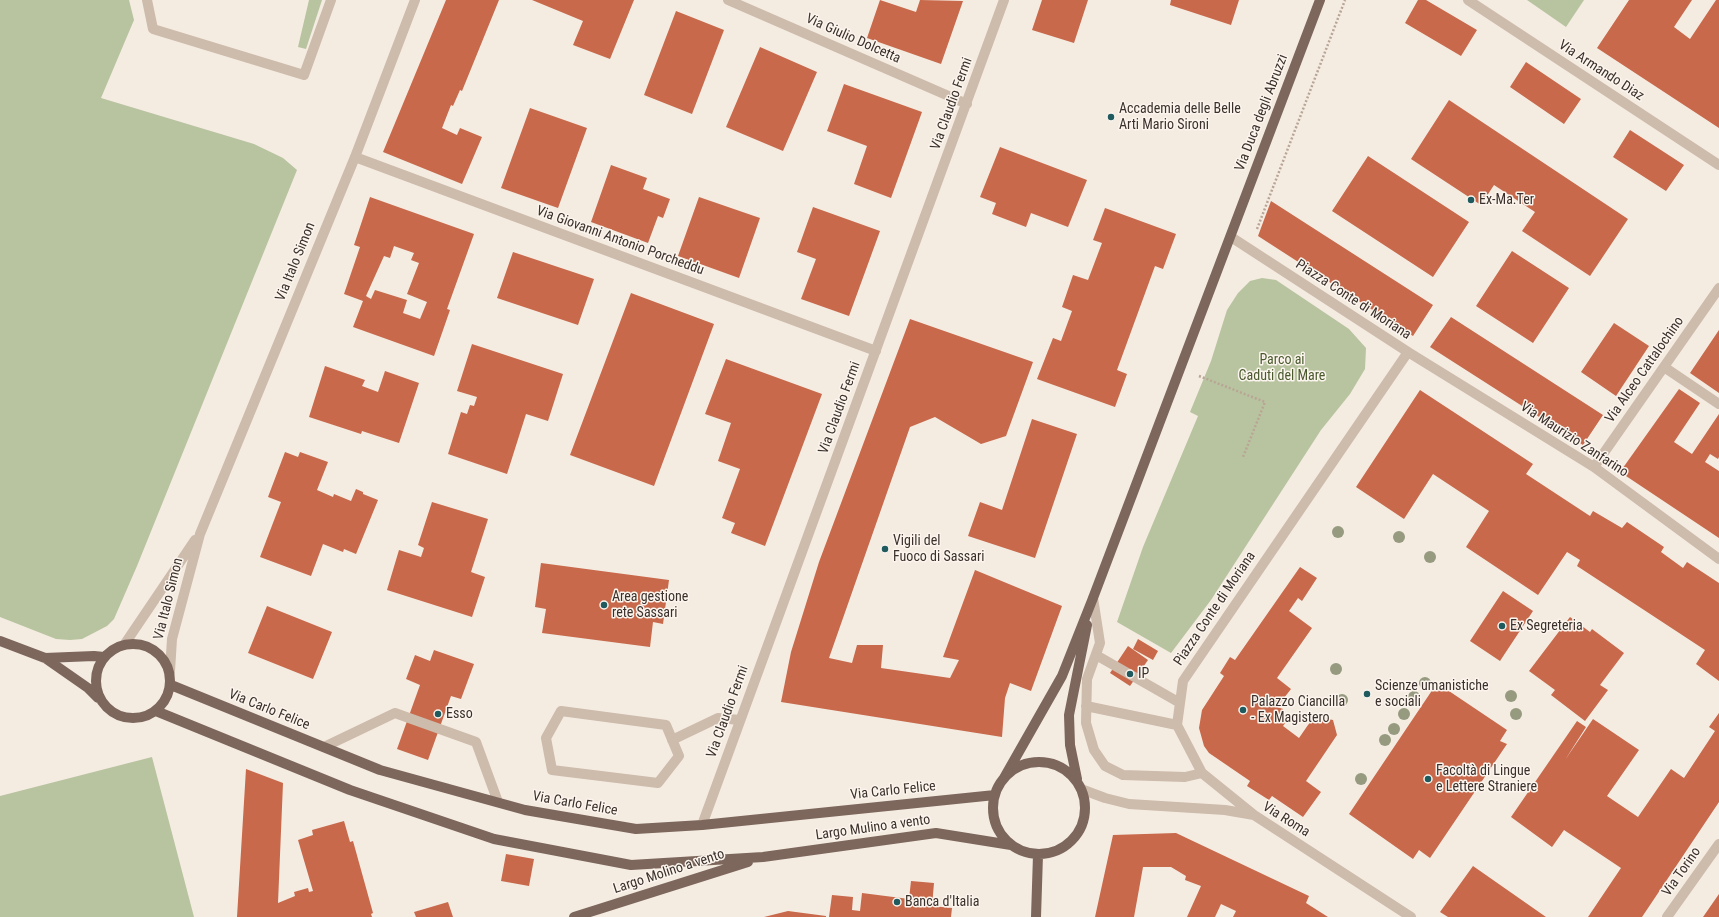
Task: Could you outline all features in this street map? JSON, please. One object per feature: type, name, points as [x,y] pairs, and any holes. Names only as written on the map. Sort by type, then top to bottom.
[{"type":"main road","name":"Via Duca degli Abruzzi","points":[[1231,237],[1320,0]]},
{"type":"main road","points":[[1093,598],[1069,714],[1070,745],[1086,810],[1083,824],[1076,837],[1053,853],[1038,855],[1023,852],[1011,845],[1001,835],[995,822],[993,808],[995,795],[1062,676],[1231,237]]},
{"type":"main road","points":[[0,641],[45,658],[88,688],[106,707],[120,716],[136,719],[156,711],[163,704],[171,686],[170,671],[165,661],[157,652],[147,646],[136,644],[124,645],[113,649],[104,658],[98,667],[96,688],[106,707]]},
{"type":"main road","points":[[45,658],[94,656],[104,658]]},
{"type":"main road","name":"Via Carlo Felice","points":[[171,686],[380,770],[524,810],[636,829],[702,825],[995,795]]},
{"type":"main road","points":[[156,711],[350,790],[494,839],[631,866],[763,857]]},
{"type":"main road","points":[[1004,778],[1015,769],[1028,763],[1042,762],[1056,765],[1069,772],[1080,786]]},
{"type":"main road","name":"Largo Mulino a vento","points":[[763,857],[936,833],[1011,845]]},
{"type":"main road","points":[[1036,917],[1038,855]]},
{"type":"main road","name":"Largo Molino a vento","points":[[581,916],[763,857]]},
{"type":"street","points":[[147,0],[153,29],[304,75],[330,0]]},
{"type":"street","name":"Via Italo Simon","points":[[170,671],[172,639],[200,534],[354,157],[415,0]]},
{"type":"street","name":"Via Giulio Dolcetta","points":[[728,0],[967,104]]},
{"type":"street","name":"Via Claudio Fermi","points":[[702,825],[1004,0]]},
{"type":"street","name":"Via Armando Diaz","points":[[1468,0],[1719,165]]},
{"type":"street","name":"Via Giovanni Antonio Porcheddu","points":[[354,157],[876,351]]},
{"type":"street","name":"Piazza Conte di Moriana","points":[[1177,725],[1183,681],[1408,352],[1231,237]]},
{"type":"street","name":"Via Alceo Cattalochino","points":[[1594,467],[1719,288]]},
{"type":"street","name":"Via Maurizio Zanfarino","points":[[1408,352],[1594,467],[1719,559]]},
{"type":"street","points":[[1664,367],[1719,404]]},
{"type":"street","name":"Via Italo Simon","points":[[124,645],[200,534]]},
{"type":"street","points":[[1093,598],[1100,643],[1087,679],[1086,723],[1094,750],[1105,766],[1123,775],[1186,777],[1202,773]]},
{"type":"street","points":[[1096,655],[1180,703]]},
{"type":"street","points":[[1086,706],[1177,725],[1202,773],[1254,815]]},
{"type":"street","points":[[561,711],[666,725],[672,740],[679,756],[658,783],[552,770],[546,738],[561,711]]},
{"type":"street","points":[[324,747],[395,713],[476,742],[498,802]]},
{"type":"street","points":[[672,740],[718,718],[740,720]]},
{"type":"street","name":"Via Roma","points":[[1080,786],[1104,798],[1129,804],[1225,810],[1254,815],[1410,917]]},
{"type":"street","name":"Via Torino","points":[[1667,917],[1719,844]]},
{"type":"path","points":[[1196,375],[1265,402],[1243,457]]},
{"type":"green space","points":[[0,0],[129,0],[134,20],[101,98],[254,144],[283,158],[297,170],[137,566],[114,619],[107,626],[82,639],[56,639],[0,617]]},
{"type":"green space","points":[[309,0],[322,0],[306,49],[298,47]]},
{"type":"green space","points":[[1527,0],[1584,0],[1566,27]]},
{"type":"green space","name":"Parco ai Caduti del Mare","points":[[1262,278],[1276,280],[1349,329],[1366,348],[1365,369],[1350,394],[1321,430],[1211,600],[1171,653],[1117,622],[1143,547],[1198,416],[1190,412],[1211,361],[1227,310],[1238,293],[1250,281]]},
{"type":"green space","points":[[152,757],[194,917],[0,917],[0,796]]},
{"type":"building","points":[[446,0],[499,0],[462,91],[460,90],[453,106],[451,105],[442,128],[457,135],[460,128],[482,137],[462,184],[383,152]]},
{"type":"building","points":[[532,0],[634,0],[610,59],[573,45],[583,21]]},
{"type":"building","points":[[880,0],[916,12],[920,0],[963,1],[941,64],[867,38]]},
{"type":"building","points":[[1042,0],[1088,0],[1074,43],[1032,30]]},
{"type":"building","points":[[1171,0],[1239,0],[1231,25],[1170,5]]},
{"type":"building","points":[[1418,0],[1426,0],[1477,30],[1461,56],[1405,23]]},
{"type":"building","points":[[1629,0],[1692,0],[1674,27],[1690,39],[1716,0],[1719,0],[1719,128],[1597,48]]},
{"type":"building","points":[[676,11],[724,30],[692,114],[644,95]]},
{"type":"building","points":[[760,47],[817,72],[783,151],[726,127]]},
{"type":"building","points":[[1526,62],[1581,99],[1564,124],[1510,87]]},
{"type":"building","points":[[844,84],[922,112],[891,198],[854,184],[867,146],[827,131]]},
{"type":"building","points":[[1449,100],[1628,219],[1590,276],[1522,231],[1535,212],[1494,185],[1481,205],[1411,159]]},
{"type":"building","points":[[530,108],[587,128],[558,208],[501,188]]},
{"type":"building","points":[[1630,130],[1684,165],[1666,191],[1613,157]]},
{"type":"building","points":[[1000,147],[1087,180],[1068,227],[1031,213],[1026,227],[992,214],[996,203],[980,197]]},
{"type":"building","points":[[1368,156],[1469,222],[1433,277],[1332,211]]},
{"type":"building","points":[[611,165],[647,178],[643,189],[670,199],[663,218],[658,216],[648,243],[591,222]]},
{"type":"building","points":[[370,197],[474,234],[447,309],[450,310],[434,356],[353,327],[363,301],[344,294],[360,247],[354,245]],"holes":[[[394,246],[414,253],[411,260],[419,263],[407,294],[427,302],[420,319],[403,313],[407,300],[375,290],[371,299],[366,296],[384,256],[390,258]]]},
{"type":"building","points":[[699,197],[760,218],[739,278],[678,256]]},
{"type":"building","points":[[1271,201],[1433,305],[1413,336],[1258,236]]},
{"type":"building","points":[[813,207],[880,231],[849,316],[801,299],[816,259],[797,252]]},
{"type":"building","points":[[1105,208],[1176,234],[1163,269],[1155,266],[1117,370],[1127,374],[1115,407],[1037,379],[1053,338],[1061,341],[1072,311],[1062,307],[1073,275],[1088,280],[1102,243],[1093,240]]},
{"type":"building","points":[[1512,251],[1569,288],[1533,343],[1476,306]]},
{"type":"building","points":[[513,252],[594,279],[578,325],[497,298]]},
{"type":"building","points":[[631,293],[714,324],[654,486],[570,455]]},
{"type":"building","points":[[1451,317],[1603,415],[1583,445],[1430,347]]},
{"type":"building","points":[[910,319],[1033,362],[1006,436],[981,444],[935,417],[910,427],[829,658],[852,663],[857,645],[883,645],[881,668],[950,678],[959,660],[943,657],[975,570],[1062,606],[1031,691],[1010,683],[1005,698],[1002,737],[781,702],[791,652],[819,562]]},
{"type":"building","points":[[1614,323],[1649,346],[1616,396],[1581,372]]},
{"type":"building","points":[[1719,330],[1719,393],[1690,373]]},
{"type":"building","points":[[472,344],[563,374],[548,421],[526,414],[507,474],[448,454],[461,412],[467,414],[470,405],[474,406],[477,397],[457,391]]},
{"type":"building","points":[[726,359],[822,394],[765,546],[731,533],[735,523],[722,518],[740,469],[718,461],[731,423],[705,414]]},
{"type":"building","points":[[325,366],[365,380],[362,386],[378,392],[385,371],[419,383],[399,443],[362,431],[361,434],[309,417]]},
{"type":"building","points":[[1679,389],[1700,403],[1674,442],[1692,454],[1719,414],[1719,457],[1718,459],[1710,454],[1705,462],[1719,471],[1719,538],[1620,472]]},
{"type":"building","points":[[1420,390],[1533,464],[1526,474],[1590,516],[1593,511],[1622,528],[1627,522],[1664,547],[1661,552],[1683,568],[1687,562],[1719,583],[1719,681],[1696,664],[1705,650],[1577,566],[1580,560],[1567,552],[1538,595],[1466,547],[1489,511],[1433,474],[1404,519],[1356,487]]},
{"type":"building","points":[[1032,419],[1077,434],[1035,558],[968,536],[980,502],[1002,510]]},
{"type":"building","points":[[285,452],[298,457],[300,452],[328,462],[317,490],[333,497],[334,494],[351,501],[356,489],[363,492],[363,494],[378,500],[356,554],[344,549],[343,552],[323,544],[311,576],[260,557],[281,502],[268,497]]},
{"type":"building","points":[[432,502],[488,519],[471,572],[485,577],[472,617],[387,590],[399,550],[421,557],[424,548],[418,545]]},
{"type":"building","points":[[541,563],[669,580],[663,624],[653,622],[650,647],[542,633],[546,609],[535,607]]},
{"type":"building","name":"Palazzo Ciancilla - Ex Magistero","points":[[1300,567],[1317,578],[1302,601],[1298,598],[1289,611],[1312,628],[1277,678],[1291,689],[1277,707],[1283,709],[1286,722],[1283,726],[1299,738],[1313,719],[1319,717],[1333,720],[1337,735],[1306,781],[1321,792],[1303,817],[1272,796],[1269,800],[1247,786],[1250,781],[1209,753],[1204,746],[1199,728],[1202,710],[1224,676],[1220,673],[1230,657],[1235,660]]},
{"type":"building","name":"Ex Segreteria","points":[[1503,591],[1533,611],[1500,661],[1470,641]]},
{"type":"building","points":[[267,606],[332,632],[313,679],[248,653]]},
{"type":"building","points":[[1570,617],[1590,632],[1592,629],[1624,653],[1600,685],[1608,690],[1585,721],[1551,695],[1555,690],[1529,671]]},
{"type":"building","points":[[1138,639],[1158,651],[1153,660],[1133,649]]},
{"type":"building","points":[[1128,646],[1148,660],[1130,686],[1110,673]]},
{"type":"building","points":[[434,650],[474,664],[461,699],[451,696],[428,760],[397,749],[420,685],[406,679],[415,655],[430,661]]},
{"type":"building","name":"Facoltà di Lingue e Lettere Straniere","points":[[1437,683],[1507,730],[1500,741],[1507,744],[1430,858],[1419,850],[1413,859],[1349,814]]},
{"type":"building","points":[[1719,713],[1719,802],[1642,917],[1588,917],[1621,868],[1564,830],[1552,847],[1511,817],[1577,721],[1586,727],[1565,760],[1593,719],[1639,750],[1607,796],[1638,817],[1671,769],[1684,778],[1715,731],[1709,727]]},
{"type":"building","points":[[246,769],[283,783],[278,903],[295,896],[294,892],[308,888],[309,892],[313,891],[298,840],[313,835],[312,830],[344,821],[350,842],[353,841],[373,913],[371,914],[372,917],[237,917]]},
{"type":"building","points":[[1176,833],[1309,896],[1306,903],[1328,917],[1233,917],[1236,911],[1221,904],[1215,917],[1187,917],[1201,886],[1185,880],[1186,876],[1171,867],[1143,867],[1134,917],[1095,917],[1113,835]]},
{"type":"building","points":[[506,854],[534,859],[529,886],[501,881]]},
{"type":"building","points":[[1473,866],[1546,917],[1448,917],[1440,912]]},
{"type":"building","name":"Banca d'Italia","points":[[911,881],[934,883],[932,906],[952,908],[951,917],[829,917],[832,895],[853,897],[852,910],[860,911],[862,893],[909,899]]},
{"type":"building","points":[[1719,894],[1719,917],[1703,917]]},
{"type":"building","points":[[448,902],[453,917],[416,917],[414,912]]},
{"type":"building","points":[[788,911],[826,916],[826,917],[764,917]]},
{"type":"place","name":"Accademia delle Belle Arti Mario Sironi","points":[[1111,117]]},
{"type":"place","name":"Ex-Ma.Ter","points":[[1471,200]]},
{"type":"place","name":"Vigili del Fuoco di Sassari","points":[[885,549]]},
{"type":"place","name":"Area gestione rete Sassari","points":[[604,605]]},
{"type":"place","name":"Ex Segreteria","points":[[1502,626]]},
{"type":"place","name":"IP","points":[[1130,674]]},
{"type":"place","name":"Scienze umanistiche e sociali","points":[[1367,694]]},
{"type":"place","name":"Palazzo Ciancilla - Ex Magistero","points":[[1243,710]]},
{"type":"place","name":"Esso","points":[[438,714]]},
{"type":"place","name":"Facoltà di Lingue e Lettere Straniere","points":[[1428,779]]},
{"type":"place","name":"Banca d'Italia","points":[[897,902]]}]
